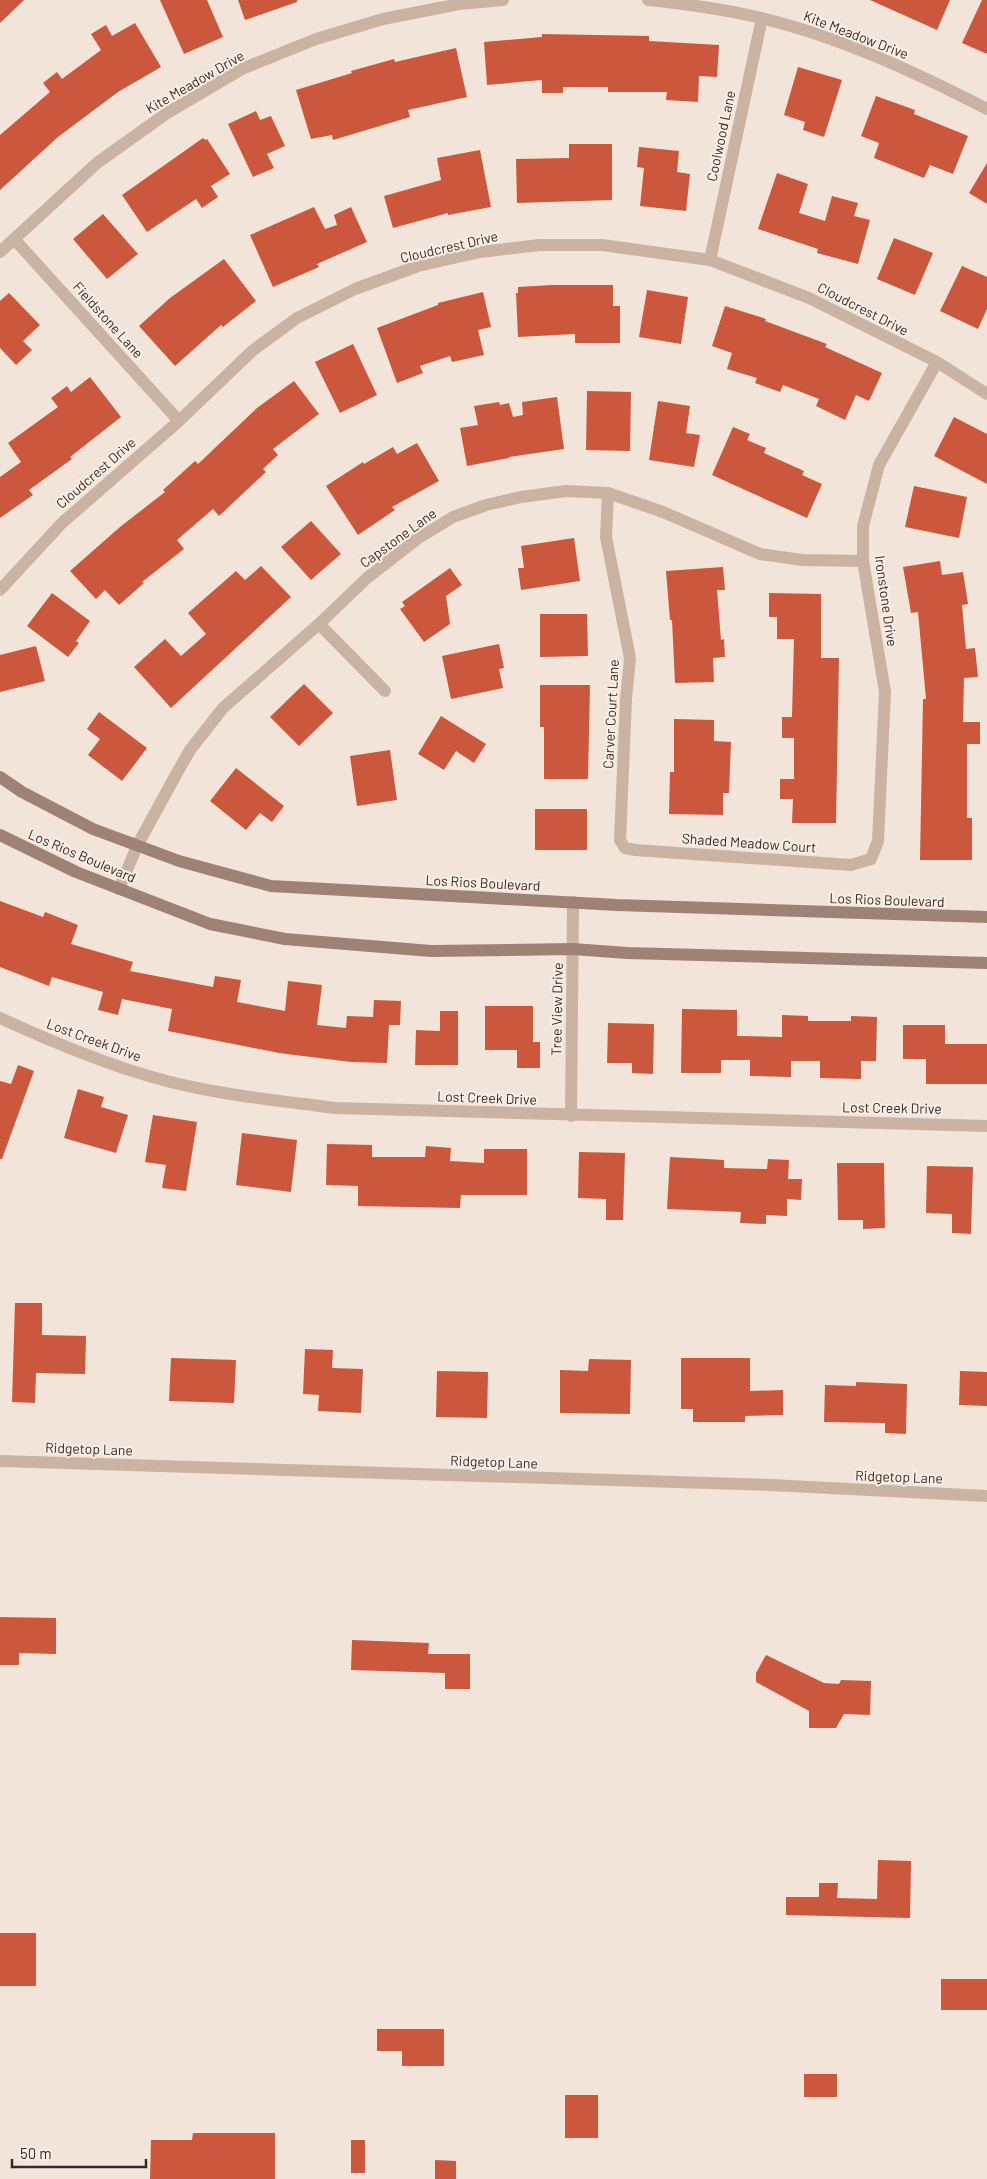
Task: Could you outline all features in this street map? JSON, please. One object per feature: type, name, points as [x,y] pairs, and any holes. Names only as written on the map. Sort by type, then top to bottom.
[{"type":"main road","name":"Los Rios Boulevard","points":[[0,776],[22,792],[94,829],[179,861],[271,886],[573,902],[987,918]]},
{"type":"main road","name":"Los Rios Boulevard","points":[[0,835],[76,872],[210,924],[285,939],[431,951],[573,950],[987,963]]},
{"type":"street","name":"Kite Meadow Drive","points":[[0,252],[97,163],[167,113],[242,69],[316,39],[383,19],[459,4],[503,0]]},
{"type":"street","name":"Kite Meadow Drive","points":[[648,0],[698,6],[762,18],[812,33],[904,69],[987,110]]},
{"type":"street","name":"Coolwood Lane","points":[[710,260],[762,18]]},
{"type":"street","name":"Fieldstone Lane","points":[[15,240],[179,421]]},
{"type":"street","name":"Cloudcrest Drive","points":[[0,590],[62,523],[179,421],[252,351],[298,318],[355,289],[418,266],[480,252],[540,245],[602,245],[710,260],[809,298],[937,362],[987,394]]},
{"type":"street","name":"Ironstone Drive","points":[[871,859],[878,841],[885,692],[863,561],[863,526],[879,465],[937,362]]},
{"type":"street","name":"Capstone Lane","points":[[119,889],[138,844],[190,750],[216,716],[320,624],[367,578],[417,539],[453,517],[486,504],[521,497],[566,491],[608,493],[663,512],[760,554],[802,560],[863,561]]},
{"type":"street","name":"Carver Court Lane","points":[[608,493],[606,537],[630,658],[626,699],[620,840],[625,848]]},
{"type":"street","points":[[320,624],[385,691]]},
{"type":"street","name":"Shaded Meadow Court","points":[[625,848],[851,865],[871,859]]},
{"type":"street","name":"Tree View Drive","points":[[571,1116],[573,902]]},
{"type":"street","name":"Lost Creek Drive","points":[[0,1018],[68,1049],[153,1078],[251,1097],[335,1108],[987,1126]]},
{"type":"street","name":"Ridgetop Lane","points":[[0,1461],[770,1485],[987,1496]]},
{"type":"building","points":[[0,0],[24,0],[0,23]]},
{"type":"building","points":[[160,0],[207,0],[223,37],[184,54]]},
{"type":"building","points":[[238,0],[297,0],[297,2],[245,20]]},
{"type":"building","points":[[870,0],[950,0],[937,30]]},
{"type":"building","points":[[982,0],[987,0],[987,54],[962,43]]},
{"type":"building","points":[[135,23],[161,67],[118,92],[58,137],[0,190],[0,135],[50,92],[43,83],[57,72],[62,79],[101,50],[91,34],[106,25],[112,36]]},
{"type":"building","points":[[542,34],[649,36],[649,41],[719,45],[717,77],[699,76],[698,102],[666,100],[667,92],[608,92],[608,87],[563,87],[563,93],[542,93],[542,80],[487,85],[484,42],[542,37]]},
{"type":"building","points":[[456,48],[467,97],[408,110],[410,117],[333,140],[332,135],[311,139],[296,90],[352,73],[351,71],[394,59],[395,62]]},
{"type":"building","points":[[798,67],[842,80],[824,137],[803,130],[805,122],[784,115]]},
{"type":"building","points":[[876,96],[915,110],[914,114],[968,136],[953,174],[930,165],[924,178],[874,158],[879,143],[861,136]]},
{"type":"building","points":[[256,111],[260,120],[271,116],[285,146],[267,154],[274,168],[253,177],[228,124]]},
{"type":"building","points":[[203,138],[207,139],[230,174],[211,186],[218,197],[202,208],[196,199],[147,232],[122,195]]},
{"type":"building","points":[[569,144],[612,144],[612,200],[517,203],[516,159],[569,158]]},
{"type":"building","points":[[639,147],[679,151],[677,172],[690,174],[686,211],[640,206],[644,168],[637,167]]},
{"type":"building","points":[[480,150],[491,207],[448,215],[448,213],[393,228],[384,196],[441,180],[437,158]]},
{"type":"building","points":[[987,163],[987,204],[969,193]]},
{"type":"building","points":[[777,173],[808,184],[799,213],[825,221],[832,196],[858,203],[854,216],[870,220],[858,264],[817,253],[818,249],[758,229]]},
{"type":"building","points":[[314,207],[325,229],[337,225],[334,215],[351,207],[367,242],[317,264],[319,267],[273,287],[250,235]]},
{"type":"building","points":[[103,214],[138,254],[107,279],[73,239]]},
{"type":"building","points":[[894,238],[933,253],[915,295],[877,279]]},
{"type":"building","points":[[224,259],[256,301],[223,327],[221,325],[175,366],[139,326],[170,298]]},
{"type":"building","points":[[962,266],[987,277],[987,309],[978,329],[940,311]]},
{"type":"building","points":[[613,285],[613,306],[620,306],[620,343],[575,343],[575,334],[518,337],[516,293],[518,293],[518,287]]},
{"type":"building","points":[[647,290],[688,297],[681,344],[639,337]]},
{"type":"building","points":[[483,292],[491,327],[478,330],[484,355],[452,362],[450,356],[420,366],[423,373],[397,383],[377,328],[438,305],[438,303]]},
{"type":"building","points":[[9,293],[40,325],[23,341],[32,350],[16,365],[0,348],[0,301]]},
{"type":"building","points":[[725,306],[766,319],[765,321],[827,344],[825,347],[882,373],[869,401],[856,395],[845,420],[816,406],[819,399],[783,385],[780,392],[755,383],[757,378],[727,369],[732,353],[712,346]]},
{"type":"building","points":[[353,344],[377,395],[340,413],[315,362]]},
{"type":"building","points":[[90,377],[121,417],[70,457],[72,459],[29,490],[33,495],[0,518],[0,477],[21,462],[8,443],[58,407],[51,398],[67,386],[71,392]]},
{"type":"building","points":[[294,381],[319,414],[273,449],[278,455],[263,469],[266,472],[219,516],[213,509],[177,540],[184,549],[142,582],[144,583],[119,605],[105,590],[96,599],[70,571],[120,527],[165,492],[163,490],[195,461],[198,464],[257,408]]},
{"type":"building","points":[[587,391],[631,392],[630,451],[586,450]]},
{"type":"building","points":[[557,397],[564,449],[509,457],[467,466],[460,428],[478,425],[474,406],[499,402],[500,405],[509,403],[513,417],[523,415],[522,402]]},
{"type":"building","points":[[658,401],[690,406],[686,433],[700,435],[694,467],[649,460]]},
{"type":"building","points":[[954,417],[987,434],[987,484],[934,456]]},
{"type":"building","points":[[733,427],[750,434],[747,440],[766,448],[764,453],[804,471],[802,475],[822,484],[807,518],[712,475]]},
{"type":"building","points":[[417,443],[439,481],[392,507],[395,510],[358,535],[326,486],[363,462],[364,464],[393,447],[397,454]]},
{"type":"building","points":[[914,486],[967,497],[959,538],[905,527]]},
{"type":"building","points":[[311,521],[341,554],[311,580],[281,547]]},
{"type":"building","points":[[574,538],[580,581],[521,590],[518,568],[524,568],[521,546]]},
{"type":"building","points":[[940,561],[942,575],[963,572],[968,604],[962,605],[966,649],[975,648],[978,677],[964,678],[963,722],[980,722],[980,744],[967,744],[967,818],[972,818],[972,860],[920,860],[923,699],[926,699],[918,612],[911,613],[903,567]]},
{"type":"building","points":[[261,566],[291,597],[171,708],[134,667],[165,639],[181,656],[206,634],[188,613],[236,571],[245,580]]},
{"type":"building","points":[[723,567],[725,590],[717,590],[721,640],[724,639],[725,657],[713,658],[714,682],[675,683],[672,620],[670,620],[666,571]]},
{"type":"building","points":[[450,568],[462,585],[446,596],[450,624],[424,642],[400,609],[405,606],[402,602]]},
{"type":"building","points":[[52,593],[90,621],[76,641],[79,643],[68,657],[27,626]]},
{"type":"building","points":[[769,593],[821,594],[821,658],[839,658],[836,823],[792,823],[793,799],[780,799],[780,779],[794,779],[794,738],[782,738],[782,717],[792,717],[794,639],[777,639],[777,617],[769,617]]},
{"type":"building","points":[[540,614],[587,614],[588,656],[540,657]]},
{"type":"building","points":[[499,644],[504,668],[499,669],[503,688],[451,699],[442,656]]},
{"type":"building","points":[[36,646],[45,681],[0,692],[0,655]]},
{"type":"building","points":[[304,684],[333,713],[299,746],[270,717]]},
{"type":"building","points":[[540,685],[590,685],[588,779],[544,779],[544,727],[540,727]]},
{"type":"building","points":[[99,712],[147,748],[122,781],[88,755],[100,739],[87,729]]},
{"type":"building","points":[[441,716],[486,744],[474,763],[456,751],[444,770],[418,754]]},
{"type":"building","points":[[674,719],[714,720],[714,741],[731,742],[729,793],[723,793],[723,815],[669,814],[670,772],[674,772]]},
{"type":"building","points":[[390,750],[397,800],[357,806],[350,756]]},
{"type":"building","points":[[236,768],[284,806],[272,822],[260,813],[246,830],[210,801]]},
{"type":"building","points":[[535,809],[587,809],[587,850],[535,850]]},
{"type":"building","points":[[0,901],[43,917],[45,912],[78,925],[71,944],[133,962],[130,971],[213,987],[215,976],[241,980],[237,1002],[285,1011],[288,981],[322,985],[317,1025],[346,1028],[347,1016],[373,1017],[374,1000],[401,1001],[400,1025],[389,1025],[387,1063],[351,1062],[279,1053],[168,1031],[172,1009],[122,999],[118,1015],[98,1010],[103,992],[52,977],[49,986],[0,967]]},
{"type":"building","points":[[485,1006],[533,1006],[533,1042],[540,1042],[540,1068],[517,1068],[517,1050],[485,1050]]},
{"type":"building","points":[[682,1009],[737,1010],[737,1036],[782,1037],[782,1015],[808,1016],[808,1021],[851,1021],[851,1016],[877,1017],[876,1061],[861,1061],[861,1079],[820,1078],[820,1061],[791,1061],[791,1077],[750,1076],[750,1060],[721,1060],[721,1073],[681,1073]]},
{"type":"building","points":[[440,1011],[458,1011],[458,1065],[415,1065],[416,1030],[440,1031]]},
{"type":"building","points":[[608,1023],[654,1024],[653,1074],[632,1073],[632,1063],[607,1063]]},
{"type":"building","points":[[903,1025],[945,1025],[945,1044],[987,1044],[987,1084],[926,1084],[926,1059],[903,1059]]},
{"type":"building","points":[[18,1065],[34,1071],[2,1159],[0,1159],[0,1081],[11,1084]]},
{"type":"building","points":[[78,1089],[104,1097],[101,1107],[128,1115],[116,1153],[64,1138]]},
{"type":"building","points":[[153,1115],[197,1122],[186,1191],[162,1188],[166,1165],[145,1162]]},
{"type":"building","points":[[242,1133],[297,1140],[291,1192],[236,1185]]},
{"type":"building","points":[[327,1144],[372,1145],[372,1157],[425,1157],[426,1146],[451,1148],[450,1161],[484,1163],[484,1149],[527,1149],[527,1195],[461,1195],[460,1208],[358,1206],[358,1186],[326,1185]]},
{"type":"building","points":[[579,1152],[625,1153],[623,1220],[606,1220],[606,1199],[578,1198]]},
{"type":"building","points":[[670,1157],[724,1160],[724,1168],[767,1169],[768,1159],[789,1160],[788,1179],[802,1179],[801,1200],[787,1199],[787,1216],[766,1215],[766,1224],[740,1223],[741,1212],[667,1209]]},
{"type":"building","points":[[837,1163],[884,1163],[885,1228],[863,1229],[863,1220],[838,1220]]},
{"type":"building","points":[[927,1166],[973,1167],[971,1234],[952,1233],[952,1214],[926,1213]]},
{"type":"building","points":[[15,1303],[42,1303],[42,1335],[86,1336],[85,1374],[36,1373],[35,1403],[12,1402]]},
{"type":"building","points":[[305,1349],[333,1350],[332,1368],[363,1369],[361,1413],[318,1411],[319,1395],[303,1394]]},
{"type":"building","points":[[171,1358],[236,1360],[234,1403],[169,1401]]},
{"type":"building","points":[[681,1358],[750,1358],[750,1391],[783,1390],[783,1415],[745,1416],[745,1422],[693,1422],[693,1409],[681,1409]]},
{"type":"building","points":[[589,1359],[631,1360],[630,1414],[560,1413],[560,1370],[588,1371]]},
{"type":"building","points":[[437,1371],[488,1372],[487,1418],[436,1417]]},
{"type":"building","points":[[960,1371],[987,1372],[987,1406],[959,1405]]},
{"type":"building","points":[[856,1382],[907,1384],[906,1434],[885,1433],[885,1423],[824,1422],[825,1385],[856,1386]]},
{"type":"building","points":[[0,1617],[56,1618],[56,1654],[19,1653],[19,1665],[0,1665]]},
{"type":"building","points":[[352,1640],[429,1643],[428,1654],[470,1654],[470,1689],[445,1689],[445,1673],[351,1670]]},
{"type":"building","points":[[766,1655],[824,1683],[839,1684],[841,1680],[871,1681],[870,1715],[844,1714],[836,1728],[809,1728],[809,1711],[756,1682],[756,1673]]},
{"type":"building","points":[[878,1860],[911,1861],[910,1918],[786,1915],[786,1897],[819,1897],[819,1883],[838,1883],[837,1898],[877,1899]]},
{"type":"building","points":[[0,1933],[36,1933],[36,1986],[0,1986]]},
{"type":"building","points":[[941,1979],[987,1979],[987,2010],[941,2010]]},
{"type":"building","points":[[377,2029],[444,2029],[444,2066],[402,2066],[402,2051],[377,2051]]},
{"type":"building","points":[[804,2074],[837,2074],[837,2097],[804,2097]]},
{"type":"building","points":[[565,2095],[598,2095],[598,2138],[565,2138]]},
{"type":"building","points":[[193,2133],[275,2133],[275,2179],[150,2179],[151,2140],[192,2140]]},
{"type":"building","points":[[351,2140],[365,2140],[365,2173],[351,2173]]},
{"type":"building","points":[[435,2160],[456,2161],[456,2179],[435,2179]]}]
